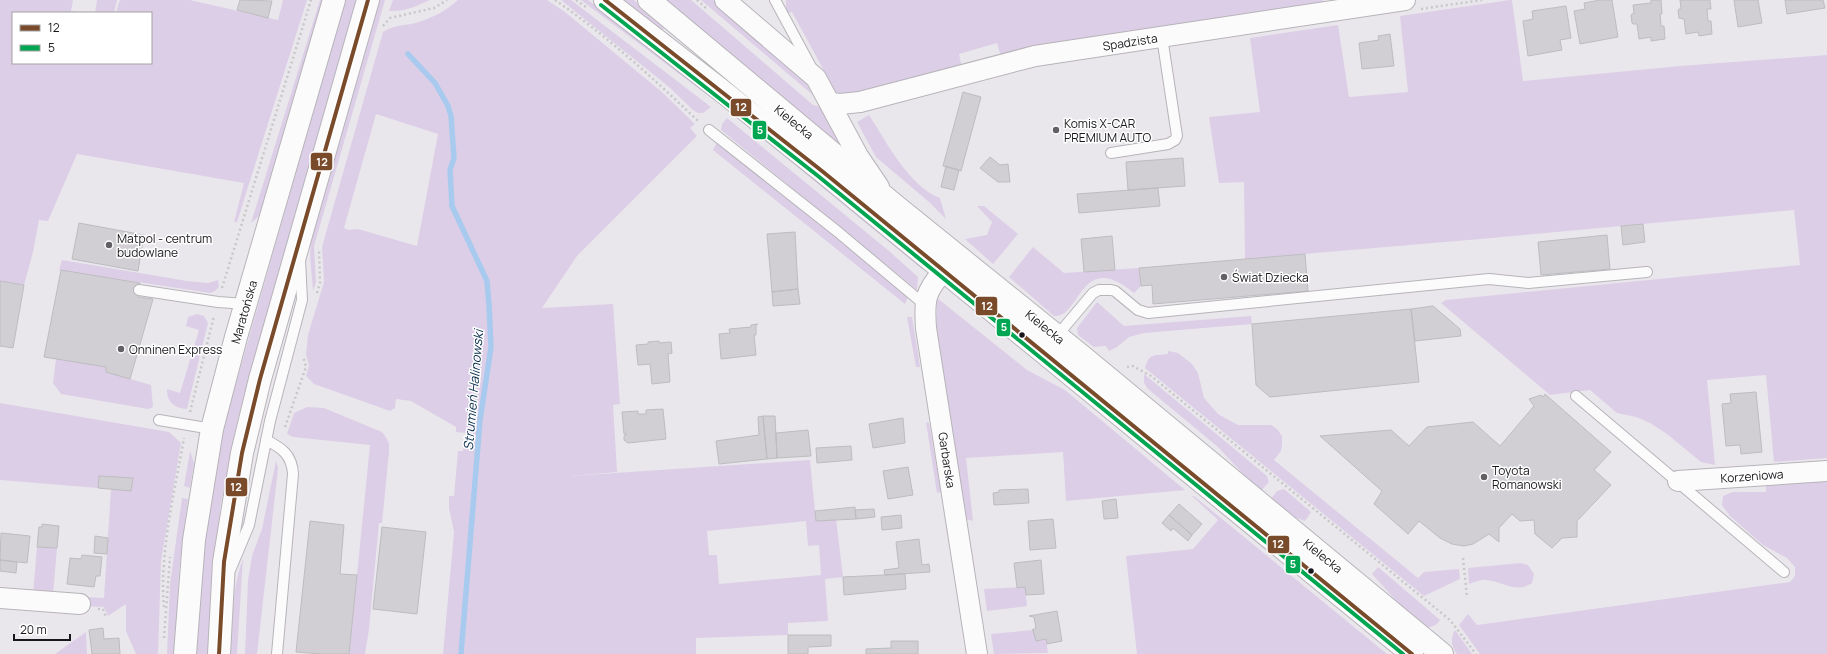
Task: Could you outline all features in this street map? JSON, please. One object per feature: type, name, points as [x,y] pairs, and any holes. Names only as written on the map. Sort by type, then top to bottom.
[{"type":"main road","name":"Maratońska","points":[[185,654],[190,575],[194,540],[212,428],[246,304],[334,0]]},
{"type":"main road","points":[[219,654],[222,588],[230,520],[242,452],[260,379],[368,0]]},
{"type":"main road","name":"Kielecka","points":[[605,0],[726,94],[944,270],[1412,654]]},
{"type":"main road","name":"Kielecka","points":[[649,0],[892,203],[1442,654]]},
{"type":"street","points":[[725,0],[816,78],[867,171],[892,203]]},
{"type":"street","name":"Spadzista","points":[[830,102],[840,104],[860,102],[1026,58],[1405,0]]},
{"type":"street","name":"Spadzista","points":[[842,125],[848,110],[860,102]]},
{"type":"street","name":"Garbarska","points":[[944,270],[928,290],[925,305],[926,328],[977,654]]},
{"type":"street","name":"Korzeniowa","points":[[1678,481],[1827,471]]},
{"type":"street","points":[[0,598],[80,604]]},
{"type":"lane","points":[[775,0],[816,78]]},
{"type":"lane","points":[[1111,153],[1168,144],[1176,140],[1177,136],[1162,37]]},
{"type":"lane","points":[[709,130],[838,232],[925,305]]},
{"type":"lane","points":[[222,588],[246,534],[266,440],[302,300],[299,241]]},
{"type":"lane","points":[[1056,337],[1093,293],[1103,290],[1115,291],[1138,310],[1148,313],[1489,279],[1528,283],[1647,272]]},
{"type":"lane","points":[[139,290],[218,302],[246,304]]},
{"type":"lane","points":[[1576,396],[1784,572]]},
{"type":"lane","points":[[159,420],[212,428]]},
{"type":"lane","points":[[266,440],[276,445],[289,457],[292,461],[294,474],[277,654]]},
{"type":"path","points":[[380,30],[390,18],[434,8],[447,0]]},
{"type":"path","points":[[555,0],[579,16],[655,80],[709,130]]},
{"type":"path","points":[[1121,368],[1133,366],[1151,376],[1450,620],[1476,654]]},
{"type":"path","points":[[1463,558],[1466,597]]},
{"type":"path","points":[[164,639],[165,616]]},
{"type":"shaded area","points":[[0,0],[73,0],[71,11],[78,12],[12,12],[12,64],[152,64],[152,12],[116,12],[121,0],[190,0],[278,20],[283,0],[307,0],[237,222],[234,222],[244,183],[77,154],[48,221],[39,220],[33,252],[24,285],[0,281]]},
{"type":"shaded area","points":[[97,0],[117,0],[114,12],[95,12]]},
{"type":"shaded area","points":[[320,0],[323,0],[262,209],[259,216],[251,223]]},
{"type":"shaded area","points":[[345,0],[358,0],[237,422],[221,503],[215,550],[211,586],[208,654],[196,654],[199,585],[213,478],[225,422]]},
{"type":"shaded area","points":[[380,0],[385,0],[314,246],[316,282],[313,291],[310,257],[312,236]]},
{"type":"shaded area","points":[[393,0],[430,0],[405,10],[389,11]]},
{"type":"shaded area","points":[[458,0],[547,0],[565,12],[663,93],[695,124],[690,128],[697,136],[577,256],[542,308],[613,304],[620,404],[613,405],[617,472],[570,476],[810,460],[816,521],[836,519],[843,577],[825,579],[828,621],[788,623],[788,635],[696,638],[696,654],[443,654],[454,532],[449,508],[449,496],[454,496],[458,451],[463,451],[466,433],[456,432],[456,427],[411,401],[396,399],[395,408],[390,411],[314,384],[306,376],[309,366],[306,354],[308,335],[324,282],[322,247],[383,32],[387,29],[425,20],[440,13]],"holes":[[[376,114],[438,134],[417,246],[358,229],[348,230],[344,228]],[[806,521],[808,546],[819,545],[821,575],[719,584],[717,555],[709,555],[707,531]]]},
{"type":"shaded area","points":[[561,0],[571,0],[711,107],[703,113],[698,113],[693,110],[669,87]]},
{"type":"shaded area","points":[[581,0],[588,0],[706,91],[710,97]]},
{"type":"shaded area","points":[[623,0],[634,0],[664,28],[662,30]]},
{"type":"shaded area","points":[[665,0],[691,0],[813,105],[821,107],[837,137],[838,143],[836,144]]},
{"type":"shaded area","points":[[701,0],[713,0],[785,60],[800,75],[814,96]]},
{"type":"shaded area","points":[[786,0],[1323,0],[1323,4],[1001,57],[997,43],[959,54],[962,68],[839,98],[792,12],[788,13],[786,8]]},
{"type":"shaded area","points":[[1512,0],[1523,81],[1680,66],[1827,55],[1827,458],[1774,462],[1766,375],[1707,380],[1715,465],[1701,462],[1667,434],[1650,423],[1636,417],[1617,413],[1590,390],[1550,395],[1441,303],[1446,300],[1800,265],[1794,210],[1245,259],[1244,182],[1219,183],[1209,117],[1260,112],[1250,38],[1338,25],[1349,97],[1408,92],[1400,16]]},
{"type":"shaded area","points":[[869,115],[891,150],[909,174],[918,184],[940,198],[946,219],[929,202],[876,157],[857,122]]},
{"type":"shaded area","points":[[735,116],[740,116],[920,264],[922,269]]},
{"type":"shaded area","points":[[727,118],[889,251],[918,277],[917,290],[721,130],[722,124]]},
{"type":"shaded area","points":[[717,142],[812,217],[908,297],[905,304],[713,150]]},
{"type":"shaded area","points":[[977,206],[984,206],[1018,234],[993,264],[965,239],[987,235],[992,222]]},
{"type":"shaded area","points":[[1033,247],[1064,273],[1139,268],[1141,286],[1134,293],[1116,281],[1103,278],[1092,281],[1084,288],[1063,314],[1054,316],[1009,277]]},
{"type":"shaded area","points":[[62,260],[187,281],[208,283],[218,280],[219,287],[210,293],[59,270]]},
{"type":"shaded area","points":[[937,298],[1027,370],[1065,390],[1185,490],[1066,501],[1063,452],[966,458],[973,521],[966,519],[936,340]]},
{"type":"shaded area","points":[[1097,302],[1124,326],[1251,316],[1252,324],[1144,333],[1129,337],[1117,347],[1109,351],[1106,346],[1094,347],[1078,335],[1077,328]]},
{"type":"shaded area","points":[[197,314],[204,316],[208,323],[187,409],[183,409],[172,404],[168,397],[167,389],[180,393],[199,330],[186,326],[188,317]]},
{"type":"shaded area","points":[[907,317],[912,317],[920,367],[916,367]]},
{"type":"shaded area","points":[[1168,351],[1178,353],[1192,364],[1198,373],[1204,398],[1218,414],[1238,425],[1271,425],[1277,429],[1282,436],[1282,445],[1281,451],[1274,460],[1418,578],[1424,572],[1459,569],[1460,579],[1424,596],[1145,368],[1151,357],[1168,354]]},
{"type":"shaded area","points":[[56,359],[106,367],[106,372],[151,385],[153,407],[148,409],[61,394],[53,383]]},
{"type":"shaded area","points":[[1144,374],[1267,476],[1269,482],[1260,492],[1218,447],[1148,389],[1144,383]]},
{"type":"shaded area","points":[[0,403],[169,432],[181,443],[161,561],[158,654],[136,654],[126,631],[126,604],[108,616],[104,607],[84,606],[68,596],[104,598],[111,489],[131,491],[132,478],[99,476],[98,488],[0,480]]},
{"type":"shaded area","points":[[307,407],[324,408],[382,432],[389,443],[382,523],[379,523],[369,629],[365,654],[349,654],[370,445],[293,437],[287,434],[294,413]]},
{"type":"shaded area","points":[[926,422],[929,423],[941,492],[937,493]]},
{"type":"shaded area","points":[[190,451],[194,463],[190,488],[184,486]]},
{"type":"shaded area","points":[[276,461],[278,467],[277,478],[257,654],[245,654],[248,581],[252,556],[262,529]]},
{"type":"shaded area","points":[[1827,479],[1827,654],[1480,654],[1459,625],[1468,614],[1477,625],[1790,582],[1795,576],[1795,567],[1787,558],[1763,545],[1730,516],[1722,505],[1723,496],[1733,492],[1766,492],[1766,482]]},
{"type":"shaded area","points":[[1284,489],[1311,512],[1305,521],[1291,516],[1270,500],[1277,491]]},
{"type":"shaded area","points":[[1192,496],[1194,496],[1387,654],[1137,654],[1126,556],[1193,549],[1218,520]]},
{"type":"shaded area","points":[[182,498],[188,499],[179,572],[175,654],[167,654],[170,584]]},
{"type":"shaded area","points":[[37,547],[57,548],[53,595],[33,594]]},
{"type":"shaded area","points":[[243,558],[237,654],[229,654],[234,593]]},
{"type":"shaded area","points":[[1521,563],[1528,565],[1534,574],[1532,583],[1526,586],[1515,587],[1485,580],[1469,584],[1468,568]]},
{"type":"shaded area","points":[[1378,567],[1440,620],[1439,622],[1433,626],[1426,627],[1412,617],[1372,574]]},
{"type":"shaded area","points":[[1025,587],[1027,606],[987,611],[984,589]]},
{"type":"shaded area","points":[[1033,630],[1036,641],[1046,639],[1048,653],[994,654],[991,634]]},
{"type":"shaded area","points":[[1455,630],[1472,654],[1457,654],[1453,648],[1452,642],[1452,636]]},
{"type":"shaded area","points":[[86,632],[87,654],[55,654]]},
{"type":"building","points":[[240,0],[272,1],[268,18],[237,10]]},
{"type":"building","points":[[1600,0],[1612,0],[1618,37],[1580,44],[1574,11],[1585,9],[1584,3]]},
{"type":"building","points":[[1651,0],[1661,0],[1661,26],[1664,26],[1665,39],[1651,41],[1651,37],[1639,39],[1637,24],[1632,23],[1631,15],[1634,13],[1633,5],[1651,3]]},
{"type":"building","points":[[1680,0],[1710,0],[1711,9],[1707,9],[1708,21],[1711,21],[1712,34],[1699,36],[1698,32],[1686,34],[1684,19],[1679,18],[1678,10],[1681,8]]},
{"type":"building","points":[[1734,0],[1758,0],[1762,23],[1738,27]]},
{"type":"building","points":[[1785,0],[1823,0],[1825,8],[1787,14]]},
{"type":"building","points":[[1566,6],[1571,38],[1560,40],[1562,50],[1528,56],[1523,21],[1533,19],[1532,11]]},
{"type":"building","points":[[1390,34],[1394,66],[1362,69],[1359,43],[1379,40],[1378,36]]},
{"type":"building","points":[[963,92],[981,97],[961,171],[943,166]]},
{"type":"building","points":[[990,157],[1000,165],[1008,164],[1010,182],[998,182],[980,168]]},
{"type":"building","points":[[1183,158],[1185,186],[1128,190],[1126,162]]},
{"type":"building","points":[[946,166],[959,170],[954,190],[941,187]]},
{"type":"building","points":[[1158,188],[1160,206],[1079,213],[1077,194]]},
{"type":"building","points":[[79,223],[144,235],[138,271],[72,259]]},
{"type":"building","points":[[1643,224],[1645,242],[1623,245],[1621,226]]},
{"type":"building","points":[[795,232],[798,289],[772,292],[767,234]]},
{"type":"building","points":[[1607,235],[1610,269],[1541,275],[1538,242]]},
{"type":"building","points":[[1112,236],[1115,270],[1084,272],[1081,239]]},
{"type":"building","name":"Świat Dziecka","points":[[1305,254],[1308,291],[1153,304],[1152,285],[1141,286],[1139,268]]},
{"type":"building","points":[[61,270],[140,283],[138,297],[153,299],[130,379],[106,372],[106,367],[44,357]]},
{"type":"building","points":[[0,281],[24,285],[13,348],[0,346]]},
{"type":"building","points":[[798,289],[800,304],[773,306],[772,292]]},
{"type":"building","points":[[1433,306],[1460,329],[1461,336],[1415,341],[1411,309]]},
{"type":"building","points":[[1411,309],[1419,382],[1270,397],[1256,385],[1252,324]]},
{"type":"building","points":[[758,324],[756,325],[756,335],[754,335],[756,355],[721,359],[719,334],[730,333],[729,329],[751,327],[751,325]]},
{"type":"building","points":[[659,341],[659,343],[671,342],[672,353],[668,354],[670,382],[652,384],[650,364],[638,365],[636,345]]},
{"type":"building","points":[[1756,392],[1762,452],[1741,454],[1740,445],[1726,446],[1722,404],[1731,403],[1730,394]]},
{"type":"building","name":"Toyota Romanowski","points":[[1545,394],[1611,452],[1594,470],[1611,485],[1577,521],[1577,537],[1562,538],[1552,548],[1535,534],[1534,520],[1520,521],[1512,514],[1499,528],[1499,542],[1489,534],[1473,544],[1464,546],[1452,544],[1440,538],[1419,521],[1408,534],[1374,504],[1382,491],[1320,436],[1391,430],[1409,446],[1427,427],[1473,422],[1500,446],[1534,406],[1529,399],[1541,395],[1543,397]]},
{"type":"building","points":[[663,409],[666,439],[628,443],[624,440],[624,436],[627,434],[624,434],[622,412],[638,411],[638,414],[646,414],[646,410]]},
{"type":"building","points":[[763,416],[775,416],[777,458],[767,459]]},
{"type":"building","points":[[763,416],[767,459],[719,464],[716,441],[759,435],[758,417]]},
{"type":"building","points":[[903,418],[905,443],[873,448],[869,424]]},
{"type":"building","points":[[808,430],[811,456],[777,458],[776,433]]},
{"type":"building","points":[[851,446],[852,460],[817,463],[816,448]]},
{"type":"building","points":[[908,467],[913,495],[888,499],[883,471]]},
{"type":"building","points":[[99,476],[133,478],[131,491],[98,488]]},
{"type":"building","points":[[1028,489],[1029,503],[994,505],[993,493],[999,492],[999,490]]},
{"type":"building","points":[[1116,499],[1118,518],[1104,519],[1102,501]]},
{"type":"building","points":[[1179,504],[1202,524],[1192,535],[1169,515]]},
{"type":"building","points":[[855,507],[856,519],[816,521],[815,511]]},
{"type":"building","points":[[874,509],[875,517],[856,519],[855,510]]},
{"type":"building","points":[[901,515],[902,528],[882,530],[881,517]]},
{"type":"building","points":[[1169,515],[1192,535],[1188,541],[1173,528],[1171,531],[1162,523]]},
{"type":"building","points":[[1053,519],[1056,548],[1030,550],[1028,521]]},
{"type":"building","points":[[310,521],[344,525],[340,574],[357,575],[349,654],[296,652]]},
{"type":"building","points":[[42,524],[59,526],[57,548],[37,547],[39,527],[42,527]]},
{"type":"building","points":[[382,527],[426,532],[417,614],[373,609]]},
{"type":"building","points":[[1,533],[30,536],[27,563],[0,560]]},
{"type":"building","points":[[95,536],[108,538],[107,554],[94,553]]},
{"type":"building","points":[[919,539],[922,565],[929,564],[930,572],[885,575],[884,570],[899,568],[896,542]]},
{"type":"building","points":[[82,555],[102,557],[100,576],[96,576],[94,587],[67,584],[70,558],[81,559]]},
{"type":"building","points":[[0,560],[17,562],[16,573],[0,571]]},
{"type":"building","points":[[1041,560],[1044,594],[1026,595],[1025,587],[1017,588],[1014,563]]},
{"type":"building","points":[[905,574],[906,589],[844,595],[843,577]]},
{"type":"building","points":[[1057,611],[1062,641],[1047,644],[1046,639],[1036,641],[1032,630],[1036,628],[1034,617],[1029,616]]},
{"type":"building","points":[[103,628],[104,639],[119,638],[120,654],[92,654],[89,630]]},
{"type":"building","points":[[788,635],[831,635],[831,646],[808,647],[808,654],[788,654]]},
{"type":"building","points":[[891,641],[918,641],[918,654],[866,654],[866,649],[891,648]]},
{"type":"waterway","name":"Strumień Halinowski","points":[[408,54],[435,83],[448,106],[451,116],[454,158],[450,170],[452,206],[487,281],[491,347],[480,420],[461,654]]},
{"type":"transit line","name":"12","points":[[219,654],[224,562],[242,453],[260,379],[368,0]]},
{"type":"transit line","name":"12","points":[[605,0],[822,171],[1412,654]]},
{"type":"transit line","name":"5","points":[[601,5],[818,176],[1403,654]]},
{"type":"place","name":"Komis X-CAR PREMIUM AUTO","points":[[1056,130]]},
{"type":"place","name":"Matpol - centrum budowlane","points":[[109,245]]},
{"type":"place","name":"Świat Dziecka","points":[[1224,277]]},
{"type":"place","name":"Onninen Express","points":[[121,349]]},
{"type":"place","name":"Toyota Romanowski","points":[[1484,477]]}]
